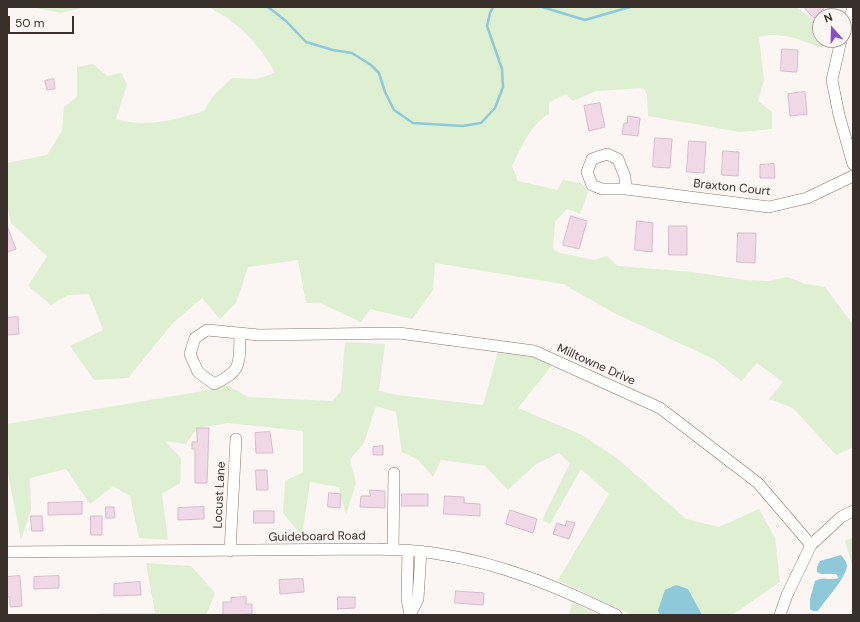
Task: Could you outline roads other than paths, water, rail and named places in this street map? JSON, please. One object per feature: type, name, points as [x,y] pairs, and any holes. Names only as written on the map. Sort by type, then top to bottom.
[{"type":"street","points":[[839,48],[832,80],[839,114],[853,164]]},
{"type":"street","name":"Braxton Court","points":[[626,189],[770,207],[807,198],[853,176]]},
{"type":"street","name":"Milltowne Drive","points":[[240,334],[239,364],[230,377],[214,384],[198,372],[190,354],[195,338],[207,330],[240,334],[399,333],[534,350],[660,408],[758,483],[811,545]]},
{"type":"street","name":"Locust Lane","points":[[230,551],[236,439]]},
{"type":"street","points":[[393,550],[394,473]]},
{"type":"street","points":[[780,615],[787,595],[811,545],[841,517],[853,511]]},
{"type":"street","points":[[408,550],[407,599],[410,615]]},
{"type":"street","points":[[410,615],[418,599],[421,551]]},
{"type":"street","name":"Guideboard Road","points":[[7,552],[421,551],[476,561],[515,572],[538,580],[616,615]]},
{"type":"water","points":[[841,555],[847,565],[843,577],[818,611],[813,611],[810,609],[810,599],[815,581],[821,579],[839,578],[836,574],[821,574],[817,572],[817,567],[820,561]]},
{"type":"water","points":[[676,585],[688,589],[702,615],[660,615],[658,610],[665,590]]},
{"type":"waterway","points":[[268,7],[286,21],[306,42],[333,50],[352,53],[371,65],[379,73],[385,92],[394,110],[413,123],[463,126],[481,123],[495,108],[503,87],[502,69],[487,26],[493,7]]},
{"type":"waterway","points":[[542,7],[585,20],[630,7]]}]
